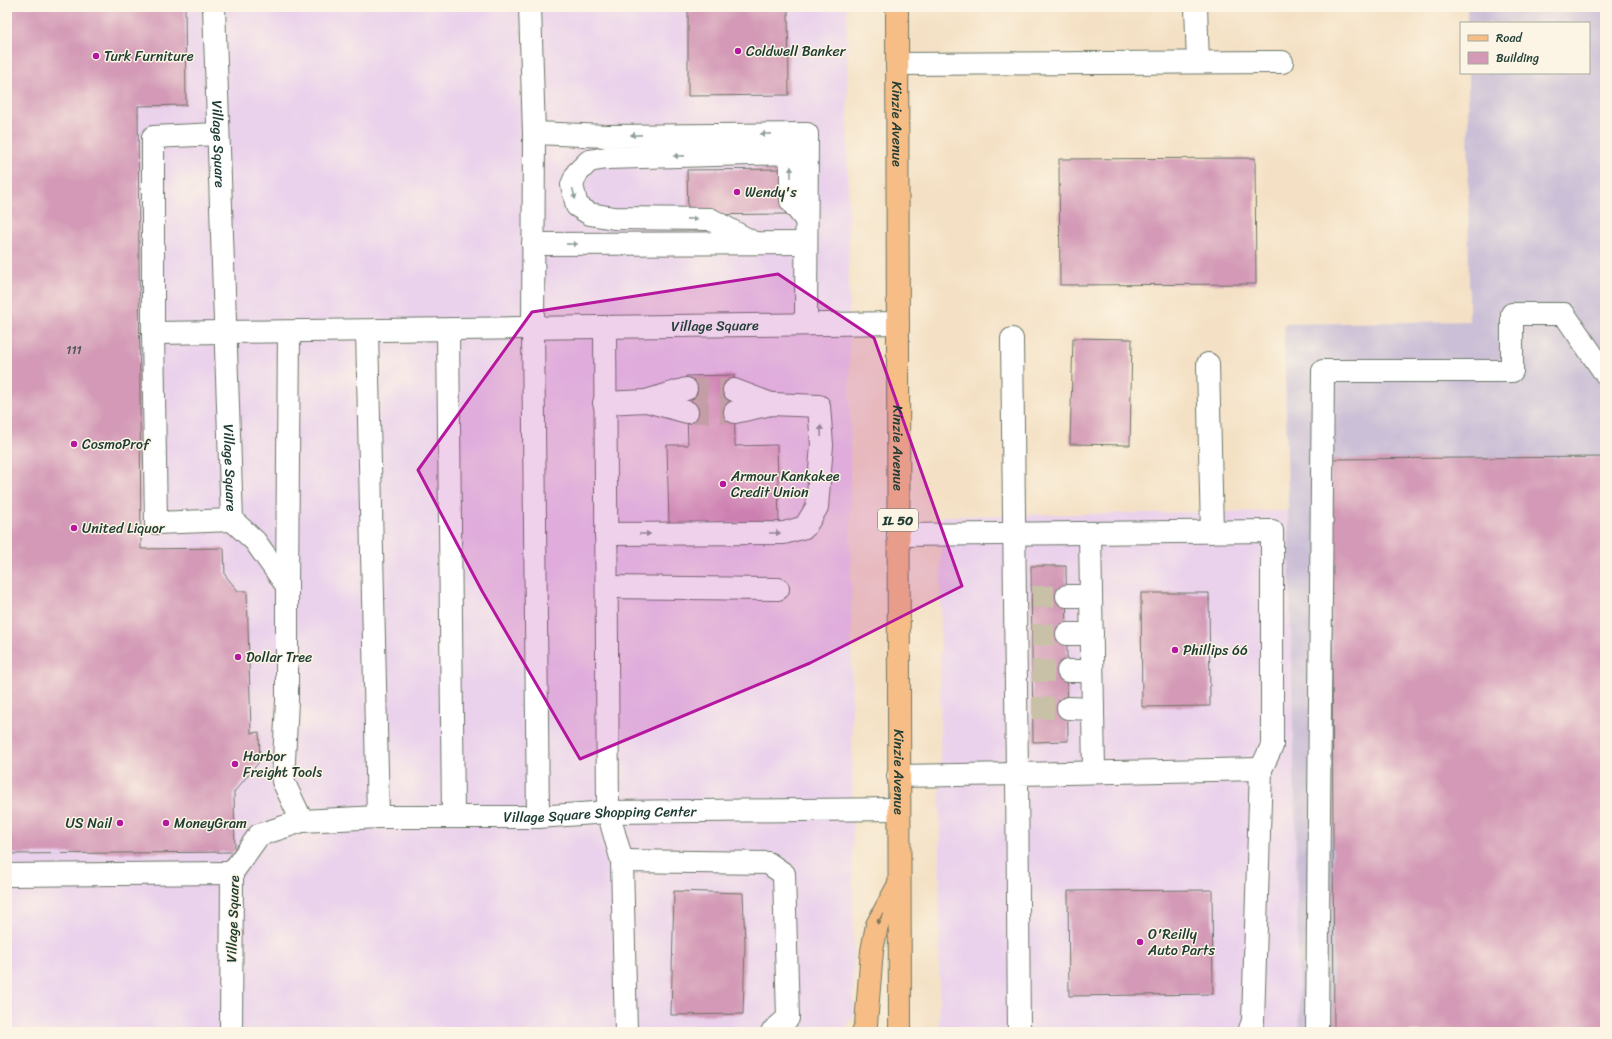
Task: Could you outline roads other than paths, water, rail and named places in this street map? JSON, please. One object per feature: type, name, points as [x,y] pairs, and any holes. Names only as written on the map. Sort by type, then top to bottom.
[{"type":"main road","name":"Kinzie Avenue","points":[[897,7],[898,809],[900,1032]]},
{"type":"main road","points":[[863,1032],[866,1024],[872,951],[877,925],[899,885]]},
{"type":"street","name":"Village Square","points":[[214,7],[232,520],[255,541],[287,586]]},
{"type":"street","points":[[530,7],[534,133],[533,329],[538,817]]},
{"type":"street","points":[[1196,7],[1198,62]]},
{"type":"street","points":[[897,64],[1282,62]]},
{"type":"street","points":[[534,133],[607,136],[807,134],[806,323]]},
{"type":"street","points":[[218,134],[152,137],[152,333],[156,523],[232,520]]},
{"type":"street","points":[[754,243],[710,219],[614,218],[590,214],[577,206],[572,184],[577,173],[589,161],[606,158],[791,153],[791,200],[806,220]]},
{"type":"street","points":[[534,244],[806,243]]},
{"type":"street","points":[[1317,1032],[1323,371],[1512,371],[1512,314],[1564,314],[1605,373]]},
{"type":"street","name":"Village Square","points":[[152,333],[367,332],[898,322]]},
{"type":"street","points":[[605,328],[604,403],[607,587],[608,812],[622,861],[626,1032]]},
{"type":"street","points":[[448,330],[453,816]]},
{"type":"street","points":[[289,332],[287,701],[283,781],[302,821]]},
{"type":"street","points":[[367,332],[378,817]]},
{"type":"street","points":[[1012,340],[1013,534],[1023,597],[1024,635],[1024,709],[1017,774],[1019,1032]]},
{"type":"street","points":[[1208,364],[1212,532]]},
{"type":"street","points":[[604,403],[646,401],[686,389]]},
{"type":"street","points":[[734,390],[771,404]]},
{"type":"street","points":[[646,401],[687,412]]},
{"type":"street","points":[[606,534],[784,533],[805,527],[817,507],[822,445],[819,406],[771,404],[735,412]]},
{"type":"street","points":[[898,535],[1272,531],[1272,746],[1261,769],[1253,1021],[1249,1032]]},
{"type":"street","points":[[1090,534],[1094,771]]},
{"type":"street","points":[[607,587],[778,589]]},
{"type":"street","points":[[1067,596],[1091,596]]},
{"type":"street","points":[[1067,634],[1092,634]]},
{"type":"street","points":[[1068,671],[1092,671]]},
{"type":"street","points":[[1068,708],[1093,709]]},
{"type":"street","points":[[898,776],[1094,771],[1261,769]]},
{"type":"street","name":"Village Square Shopping Center","points":[[302,821],[378,817],[538,817],[608,812],[898,809]]},
{"type":"street","name":"Village Square","points":[[232,1032],[232,873],[259,835],[302,821]]},
{"type":"street","points":[[622,861],[768,863],[784,874],[788,1018],[772,1032]]},
{"type":"street","points":[[7,875],[232,873]]},
{"type":"tunnel","points":[[686,389],[734,390]]},
{"type":"tunnel","points":[[687,412],[735,412]]},
{"type":"tunnel","points":[[1032,597],[1067,596]]},
{"type":"tunnel","points":[[1032,635],[1067,634]]},
{"type":"tunnel","points":[[1032,671],[1068,671]]},
{"type":"tunnel","points":[[1032,708],[1068,708]]},
{"type":"place","name":"Coldwell Banker","points":[[738,51]]},
{"type":"place","name":"Turk Furniture","points":[[96,56]]},
{"type":"place","name":"Wendy's","points":[[737,192]]},
{"type":"place","name":"CosmoProf","points":[[74,444]]},
{"type":"place","name":"Armour Kankakee Credit Union","points":[[723,484]]},
{"type":"place","name":"United Liquor","points":[[74,528]]},
{"type":"place","name":"Phillips 66","points":[[1175,650]]},
{"type":"place","name":"Dollar Tree","points":[[238,657]]},
{"type":"place","name":"Harbor Freight Tools","points":[[235,764]]},
{"type":"place","name":"US Nail","points":[[120,823]]},
{"type":"place","name":"MoneyGram","points":[[166,823]]},
{"type":"place","name":"O'Reilly Auto Parts","points":[[1140,942]]}]
